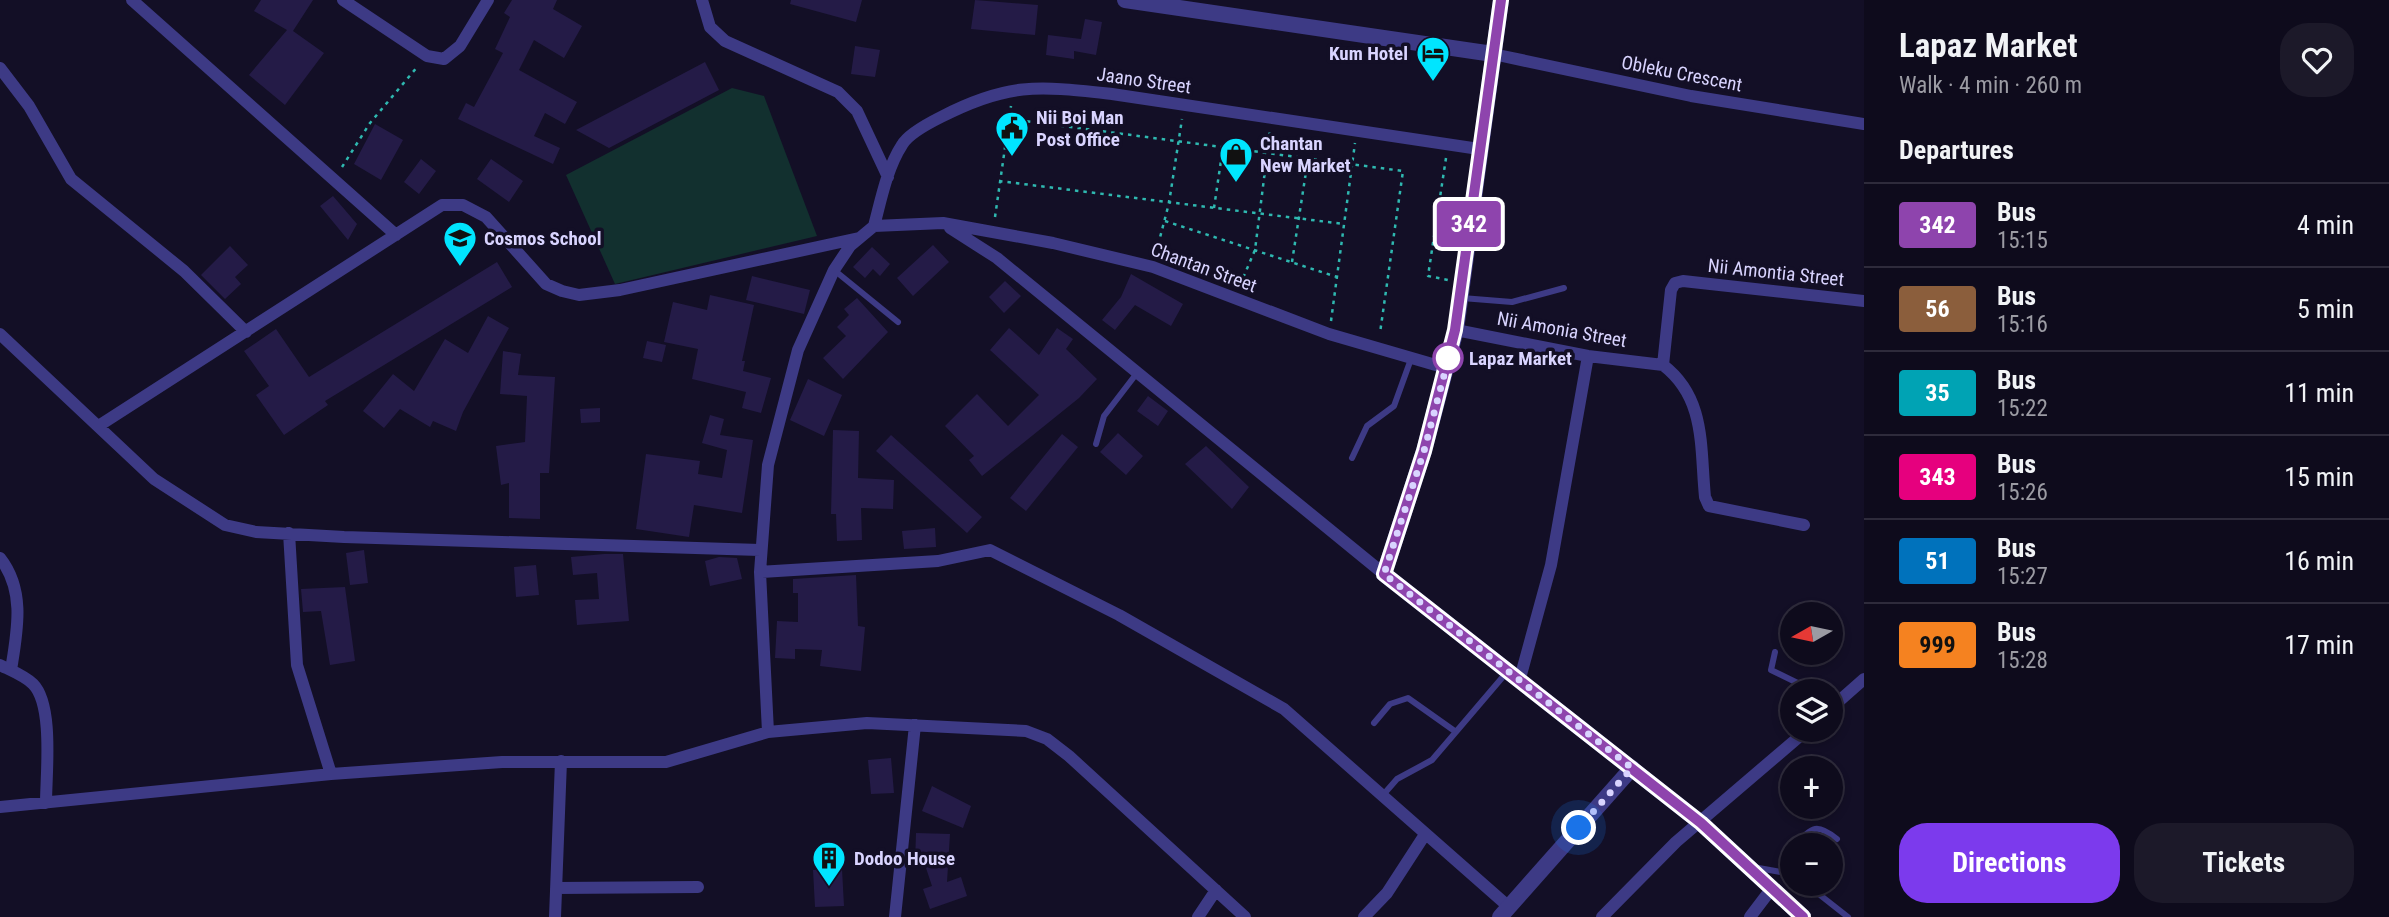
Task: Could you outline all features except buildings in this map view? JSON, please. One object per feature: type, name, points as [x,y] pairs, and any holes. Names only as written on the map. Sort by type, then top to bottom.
[{"type":"street","points":[[132,0],[396,235]]},
{"type":"street","points":[[343,0],[427,56],[444,59],[460,46],[488,0]]},
{"type":"street","points":[[702,0],[710,27],[725,41],[838,92],[857,111],[888,177]]},
{"type":"street","points":[[1125,0],[1205,6],[1493,54]]},
{"type":"street","points":[[1384,574],[1424,451],[1455,330],[1501,0]]},
{"type":"street","name":"Obleku Crescent","points":[[1493,54],[1691,96],[1864,124]]},
{"type":"street","points":[[0,68],[29,106],[71,179],[184,271],[246,332]]},
{"type":"street","name":"Jaano Street","points":[[874,226],[888,177],[902,143],[933,121],[971,101],[1011,88],[1053,88],[1184,105],[1479,149]]},
{"type":"street","points":[[100,425],[442,205],[463,205],[486,217],[547,284],[579,295],[620,290],[859,238]]},
{"type":"street","points":[[943,223],[997,258],[1384,574],[1701,823],[1803,917]]},
{"type":"street","name":"Chantan Street","points":[[874,226],[943,223],[1153,267],[1329,334],[1446,368]]},
{"type":"street","points":[[768,732],[760,550],[768,465],[798,350],[834,270],[859,238],[874,226]]},
{"type":"street","name":"Nii Amontia Street","points":[[1663,365],[1671,290],[1675,283],[1683,281],[1864,301]]},
{"type":"street","name":"Nii Amonia Street","points":[[1455,330],[1588,356],[1663,365]]},
{"type":"street","points":[[0,334],[100,425],[154,479],[225,525],[256,532],[760,550]]},
{"type":"street","points":[[1513,677],[1551,565],[1588,356]]},
{"type":"street","points":[[1663,365],[1688,389],[1694,406],[1705,497],[1709,506],[1804,526]]},
{"type":"street","points":[[289,533],[297,665],[331,774]]},
{"type":"street","points":[[760,572],[938,561],[990,550],[1119,615],[1284,709],[1504,912],[1632,768]]},
{"type":"street","points":[[0,558],[15,584],[19,619],[5,667],[33,684],[40,694],[46,715],[46,803]]},
{"type":"street","points":[[1843,696],[1864,679]]},
{"type":"street","points":[[0,807],[331,774],[561,761],[666,762],[768,732],[867,723],[1026,731],[1047,739],[1069,755],[1245,917]]},
{"type":"street","points":[[895,917],[915,725]]},
{"type":"street","points":[[1602,917],[1631,884],[1676,842],[1793,742]]},
{"type":"street","points":[[555,917],[561,761]]},
{"type":"street","points":[[1364,917],[1387,893],[1424,836]]},
{"type":"street","points":[[556,888],[698,887]]},
{"type":"street","points":[[1750,917],[1772,888]]},
{"type":"street","points":[[1198,917],[1216,890]]},
{"type":"lane","points":[[834,270],[898,322]]},
{"type":"lane","points":[[1461,290],[1512,302],[1564,288]]},
{"type":"lane","points":[[1352,458],[1367,426],[1394,406],[1411,359]]},
{"type":"lane","points":[[1096,444],[1104,416],[1137,373]]},
{"type":"lane","points":[[1776,652],[1771,670],[1789,679]]},
{"type":"lane","points":[[1381,797],[1397,779],[1432,760],[1456,732],[1513,677]]},
{"type":"lane","points":[[1374,723],[1390,704],[1408,698],[1456,732]]},
{"type":"lane","points":[[1808,833],[1817,828],[1824,828],[1830,833]]},
{"type":"lane","points":[[1747,866],[1780,870]]},
{"type":"lane","points":[[1821,896],[1848,917]]},
{"type":"path","points":[[334,178],[370,123],[427,56]]},
{"type":"path","points":[[993,232],[1010,119],[1011,88]]},
{"type":"path","points":[[1153,267],[1169,203],[1184,105]]},
{"type":"path","points":[[1235,298],[1255,250],[1271,118]]},
{"type":"path","points":[[1010,119],[1403,171],[1378,350]]},
{"type":"path","points":[[1329,334],[1357,131]]},
{"type":"path","points":[[1448,144],[1428,276],[1461,290]]},
{"type":"path","points":[[1214,208],[1223,147]]},
{"type":"path","points":[[1292,262],[1308,159]]},
{"type":"path","points":[[999,181],[1344,224]]},
{"type":"path","points":[[1165,220],[1337,277]]},
{"type":"green space","points":[[732,88],[764,96],[817,236],[615,284],[566,175]]},
{"type":"bus line","name":"342","points":[[1501,0],[1455,330],[1424,451],[1384,574],[1701,823],[1803,917]]},
{"type":"place","name":"Kum Hotel","points":[[1433,83]]},
{"type":"place","name":"Nii Boi Man Post Office","points":[[1012,158]]},
{"type":"place","name":"Chantan New Market","points":[[1236,184]]},
{"type":"place","name":"Cosmos School","points":[[460,268]]},
{"type":"place","name":"Lapaz Market","points":[[1448,358]]},
{"type":"place","name":"Dodoo House","points":[[829,888]]},
{"type":"route","points":[[1448,358],[1451,349],[1424,451],[1384,574],[1632,768],[1579,828]]}]
